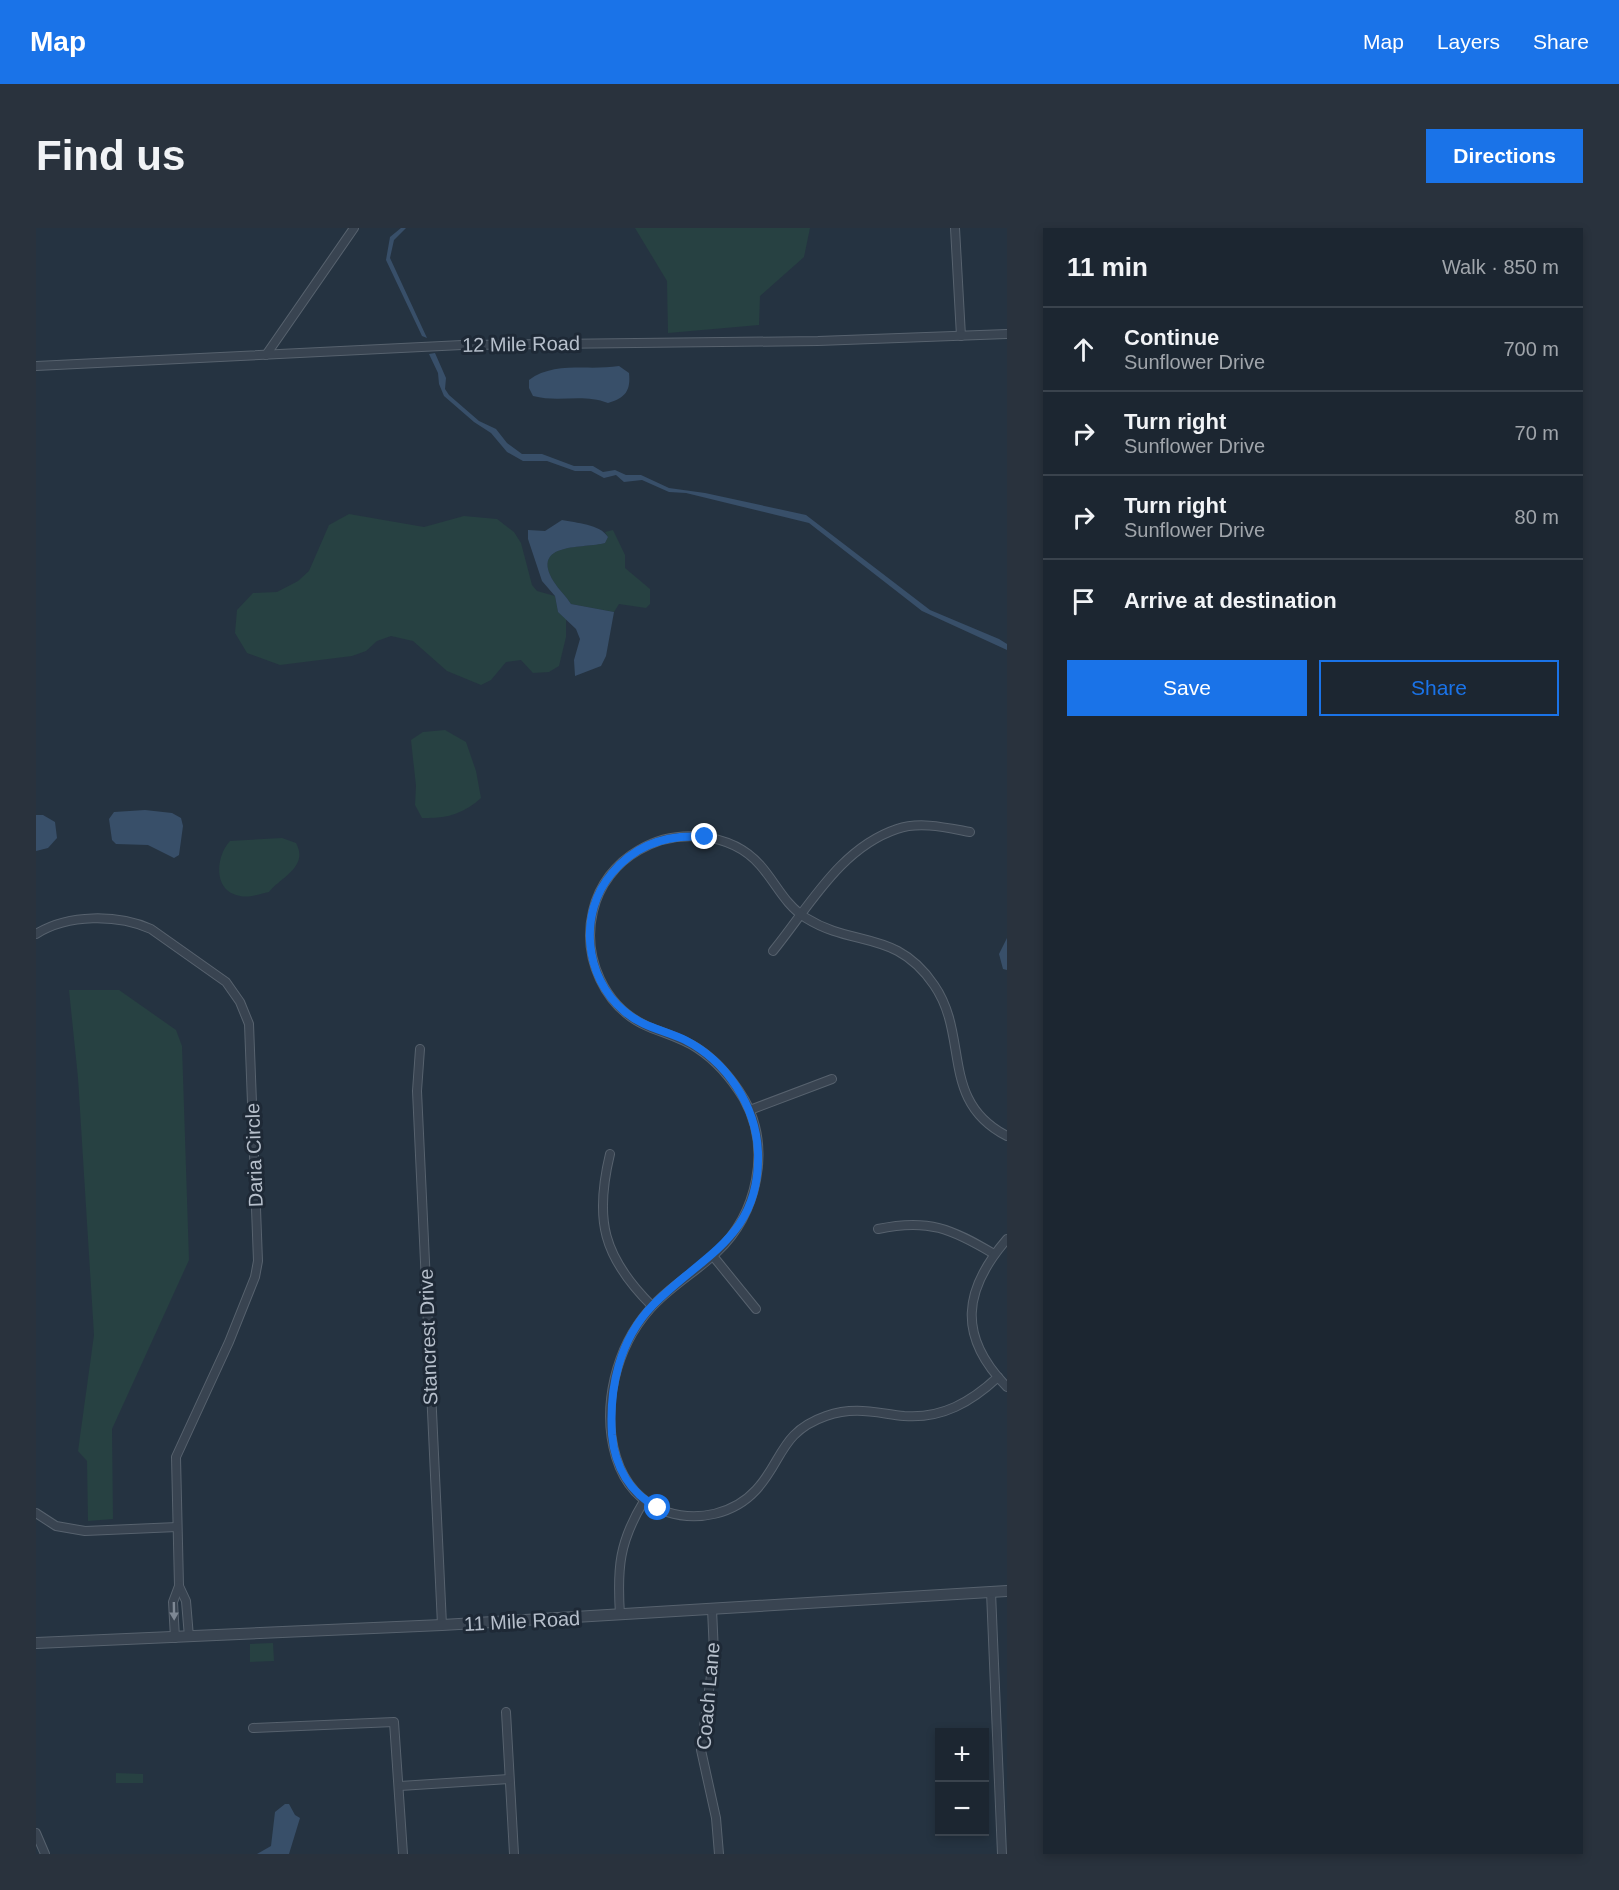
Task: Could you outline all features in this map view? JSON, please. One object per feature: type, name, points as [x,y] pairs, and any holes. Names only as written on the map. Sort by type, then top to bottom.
[{"type":"street","points":[[266,355],[354,228]]},
{"type":"street","points":[[955,228],[961,336]]},
{"type":"street","name":"12 Mile Road","points":[[36,366],[462,345],[818,341],[1007,334]]},
{"type":"street","points":[[773,951],[802,916],[830,876],[866,844],[898,828],[934,825],[970,832]]},
{"type":"street","points":[[998,1377],[974,1399],[942,1413],[901,1416],[855,1409],[817,1419],[784,1445],[755,1492],[720,1512],[689,1516],[674,1514],[644,1501],[632,1488],[617,1462],[613,1443],[612,1404],[616,1373],[625,1349],[652,1306],[713,1256],[739,1225],[754,1189],[758,1153],[750,1110],[725,1071],[701,1050],[684,1040],[634,1019],[614,1002],[598,978],[593,963],[590,937],[593,911],[602,887],[626,858],[652,843],[690,836],[719,841],[753,858],[780,895],[802,916],[830,930],[885,944],[902,953],[925,973],[938,990],[949,1013],[956,1062],[964,1092],[980,1116],[1007,1136]]},
{"type":"street","name":"Daria Circle","points":[[36,934],[52,925],[70,921],[114,920],[139,924],[151,929],[226,982],[240,1002],[249,1024],[258,1261],[255,1277],[229,1342],[180,1446],[175,1472],[179,1586],[173,1602],[175,1638]]},
{"type":"street","name":"Stancrest Drive","points":[[420,1049],[417,1100],[442,1625]]},
{"type":"street","points":[[750,1110],[832,1079]]},
{"type":"street","points":[[610,1154],[601,1197],[602,1221],[609,1244],[624,1275],[652,1306]]},
{"type":"street","points":[[878,1228],[902,1223],[926,1224],[958,1233],[994,1254]]},
{"type":"street","points":[[1007,1239],[994,1254],[975,1287],[972,1323],[981,1350],[1007,1387]]},
{"type":"street","points":[[713,1256],[756,1309]]},
{"type":"street","points":[[620,1615],[620,1550],[630,1524],[644,1501]]},
{"type":"street","points":[[36,1513],[56,1526],[85,1531],[177,1527]]},
{"type":"street","name":"Daria Circle","points":[[179,1586],[186,1601],[189,1637]]},
{"type":"street","name":"11 Mile Road","points":[[36,1643],[442,1625],[1007,1591]]},
{"type":"street","points":[[992,1592],[1002,1854]]},
{"type":"street","name":"Coach Lane","points":[[712,1609],[714,1653],[701,1750],[716,1818],[719,1854]]},
{"type":"street","points":[[506,1712],[514,1854]]},
{"type":"street","points":[[253,1728],[394,1722],[403,1854]]},
{"type":"street","points":[[400,1786],[509,1779]]},
{"type":"street","points":[[36,1833],[45,1854]]},
{"type":"green space","points":[[635,228],[810,228],[804,257],[760,296],[759,325],[668,333],[667,281]]},
{"type":"green space","points":[[349,514],[424,527],[464,516],[497,519],[514,532],[521,543],[532,585],[537,591],[555,596],[558,612],[566,619],[566,637],[559,666],[549,672],[533,673],[521,660],[506,662],[491,680],[481,685],[447,671],[413,641],[391,636],[377,641],[366,651],[352,656],[280,665],[247,653],[235,633],[237,610],[253,593],[277,592],[298,581],[309,571],[329,525]]},
{"type":"green space","points":[[613,530],[625,555],[625,568],[650,589],[650,604],[646,608],[619,604],[614,612],[571,604],[554,582],[548,569],[548,559],[562,549],[605,543],[608,537],[605,532]]},
{"type":"green space","points":[[445,730],[466,742],[476,771],[481,798],[468,808],[454,814],[439,818],[422,818],[415,805],[416,786],[411,740],[423,732]]},
{"type":"green space","points":[[282,838],[296,843],[299,859],[292,871],[269,892],[255,896],[240,896],[231,893],[225,887],[219,872],[222,855],[230,841]]},
{"type":"green space","points":[[69,990],[119,990],[176,1030],[182,1046],[189,1260],[112,1429],[113,1519],[88,1521],[87,1461],[78,1451],[94,1335],[78,1078]]},
{"type":"green space","points":[[273,1643],[274,1661],[250,1662],[250,1644]]},
{"type":"green space","points":[[116,1773],[143,1774],[143,1783],[116,1783]]},
{"type":"water","points":[[401,228],[406,228],[394,240],[390,258],[427,338],[422,336],[386,260],[390,237]]},
{"type":"water","points":[[435,353],[446,378],[445,389],[449,395],[479,421],[496,429],[507,443],[522,454],[542,454],[574,466],[593,466],[603,472],[615,470],[626,475],[641,475],[669,488],[705,493],[806,515],[930,610],[999,639],[1007,644],[1007,650],[922,611],[809,523],[686,493],[669,492],[642,480],[624,482],[616,475],[604,478],[591,471],[575,471],[547,461],[523,461],[507,452],[491,433],[474,422],[444,396],[439,384],[438,373],[429,354]]},
{"type":"water","points":[[619,366],[629,373],[628,389],[619,399],[608,403],[589,399],[543,398],[533,396],[529,388],[529,380],[550,370]]},
{"type":"water","points":[[562,520],[594,527],[608,537],[605,543],[563,549],[554,553],[549,559],[548,569],[554,582],[571,604],[614,612],[606,656],[601,666],[575,676],[574,660],[580,639],[576,629],[558,612],[555,596],[542,581],[528,539],[528,530],[545,531]]},
{"type":"water","points":[[145,810],[172,813],[181,818],[183,826],[179,855],[174,858],[148,845],[116,844],[112,840],[109,819],[114,812]]},
{"type":"water","points":[[36,815],[43,815],[55,822],[57,838],[48,848],[36,851]]},
{"type":"water","points":[[1007,938],[1007,970],[1003,969],[999,954]]},
{"type":"water","points":[[285,1804],[289,1804],[295,1815],[300,1818],[289,1854],[257,1854],[271,1846],[275,1812]]},
{"type":"route","points":[[658,1508],[644,1501],[632,1488],[617,1462],[612,1422],[616,1373],[631,1335],[652,1306],[713,1256],[739,1225],[747,1210],[756,1182],[757,1140],[750,1110],[725,1071],[701,1050],[668,1033],[648,1027],[624,1012],[614,1002],[598,978],[593,963],[590,924],[602,887],[626,858],[662,840],[675,837],[705,837]]}]
